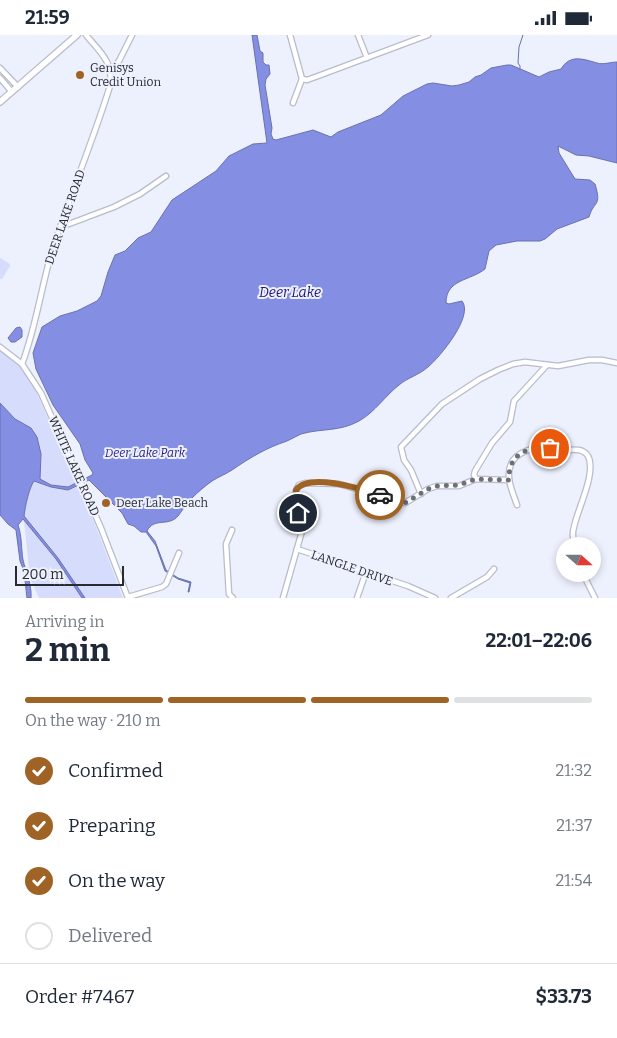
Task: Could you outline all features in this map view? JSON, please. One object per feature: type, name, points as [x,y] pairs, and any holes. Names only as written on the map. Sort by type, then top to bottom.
[{"type":"main road","points":[[0,102],[77,35]]},
{"type":"street","points":[[86,35],[105,57],[111,70]]},
{"type":"street","name":"DEER LAKE ROAD","points":[[22,364],[37,314],[50,259],[110,86],[111,70],[119,61],[132,35]]},
{"type":"street","points":[[290,35],[302,79],[292,103]]},
{"type":"street","points":[[358,35],[367,58]]},
{"type":"street","points":[[302,79],[307,80],[428,35]]},
{"type":"street","points":[[0,67],[18,87]]},
{"type":"street","points":[[0,78],[12,92]]},
{"type":"street","points":[[62,223],[69,224],[114,207],[140,194],[166,176]]},
{"type":"street","name":"WHITE LAKE ROAD","points":[[0,347],[22,364],[41,393],[81,481],[128,597]]},
{"type":"street","points":[[421,494],[411,470],[404,460],[401,447],[442,403],[480,379],[513,364],[525,363],[558,366],[589,360],[617,363]]},
{"type":"street","points":[[476,479],[475,471],[492,443],[510,422],[514,401],[547,365]]},
{"type":"street","points":[[517,505],[509,480],[511,464],[523,452],[540,447],[558,450],[577,450],[585,453],[590,461],[589,470],[586,492],[573,528],[574,537]]},
{"type":"street","points":[[283,598],[304,524],[298,513],[295,492],[299,485],[305,483],[339,484],[405,503],[428,489],[441,486],[459,485],[476,479],[509,480]]},
{"type":"street","points":[[232,529],[226,548],[229,594],[233,598]]},
{"type":"street","name":"LANGLE DRIVE","points":[[297,549],[435,598]]},
{"type":"street","points":[[128,597],[162,587],[166,584],[179,553]]},
{"type":"street","points":[[451,598],[486,577],[494,569]]},
{"type":"street","points":[[356,598],[366,572]]},
{"type":"street","points":[[588,583],[595,598]]},
{"type":"shaded area","points":[[0,258],[10,264],[2,279],[0,279]]},
{"type":"shaded area","points":[[0,349],[12,358],[30,378],[95,524],[123,598],[39,598],[30,578],[24,521],[0,403]]},
{"type":"water","name":"Deer Lake","points":[[252,35],[257,35],[260,51],[263,53],[263,62],[269,65],[270,74],[266,79],[265,85],[272,128],[271,134],[273,139],[276,140],[313,130],[331,137],[338,132],[381,115],[403,96],[427,84],[459,85],[469,82],[491,68],[511,65],[539,77],[561,69],[568,61],[573,59],[582,59],[599,64],[617,62],[617,163],[589,156],[576,155],[558,146],[559,153],[575,179],[590,180],[595,184],[598,196],[589,217],[557,229],[540,241],[517,241],[496,245],[489,251],[485,269],[454,285],[447,295],[446,303],[462,301],[464,308],[460,326],[447,346],[428,367],[399,385],[365,417],[344,427],[301,434],[265,450],[209,483],[190,500],[174,519],[154,524],[150,527],[147,531],[155,541],[166,570],[178,578],[191,582],[189,592],[190,583],[178,579],[165,571],[156,546],[146,532],[141,532],[128,524],[122,513],[89,480],[68,490],[34,481],[26,503],[24,516],[58,558],[85,598],[82,598],[56,559],[23,519],[18,525],[23,560],[31,588],[31,598],[27,598],[16,530],[0,515],[0,403],[15,419],[31,428],[37,437],[41,454],[40,479],[51,485],[68,487],[92,475],[93,473],[85,460],[80,444],[53,405],[36,369],[33,353],[42,327],[60,316],[77,311],[97,301],[101,296],[115,255],[125,251],[138,238],[151,232],[172,200],[216,171],[229,156],[253,144],[267,143]]},
{"type":"water","points":[[20,327],[22,337],[15,342],[11,342],[8,338],[16,328]]},
{"type":"waterway","points":[[520,69],[518,63],[519,47],[523,35]]},
{"type":"way so far","points":[[380,495],[396,502],[405,503],[428,489],[437,486],[450,487],[476,479],[509,480],[509,469],[518,455],[540,447],[550,448]]},
{"type":"place","name":"Genisys Credit Union","points":[[80,75]]},
{"type":"place","name":"Deer Lake Beach","points":[[106,503]]},
{"type":"route","points":[[298,513],[295,494],[299,485],[305,483],[346,485],[380,495]]},
{"type":"park label","name":"Deer Lake Park","points":[[145,453]]}]
